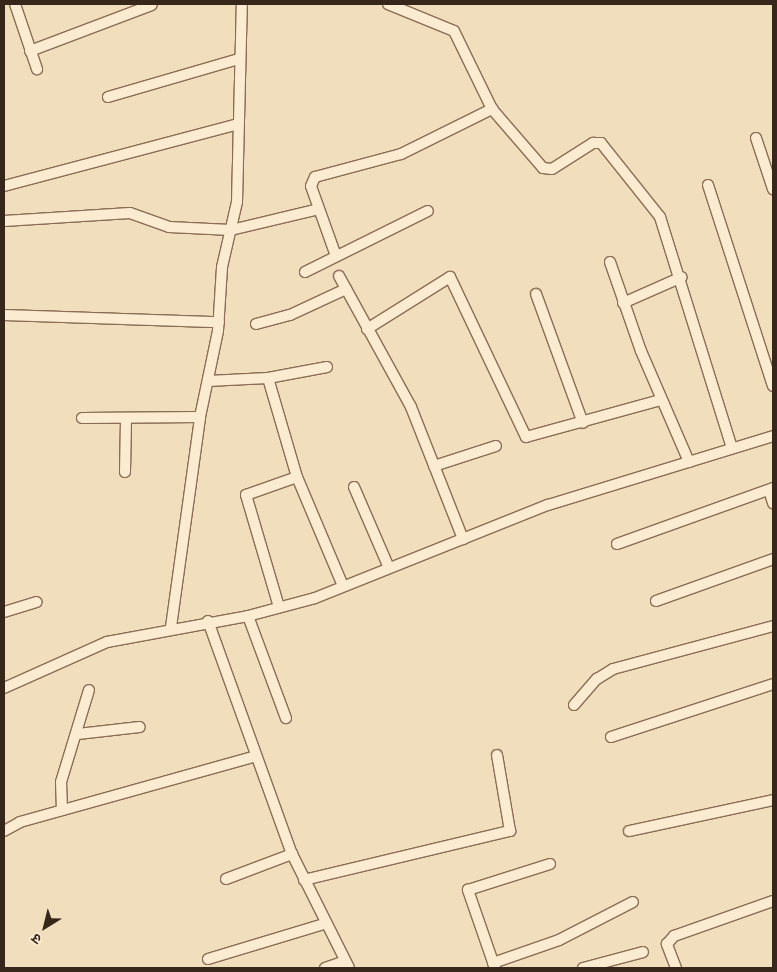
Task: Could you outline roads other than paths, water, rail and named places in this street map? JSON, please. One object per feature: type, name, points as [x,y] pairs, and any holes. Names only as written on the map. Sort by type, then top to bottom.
[{"type":"street","points":[[15,4],[37,70]]},
{"type":"street","points":[[171,628],[200,417],[219,322],[222,267],[237,202],[239,59],[242,4]]},
{"type":"street","points":[[388,4],[454,31],[492,110],[547,170],[593,143],[601,143],[667,227],[732,448]]},
{"type":"street","points":[[30,50],[152,5]]},
{"type":"street","points":[[108,97],[239,59]]},
{"type":"street","points":[[336,256],[311,186],[315,177],[401,154],[492,110]]},
{"type":"street","points":[[4,186],[238,124]]},
{"type":"street","points":[[756,138],[773,189]]},
{"type":"street","points":[[708,186],[773,386]]},
{"type":"street","points":[[4,221],[130,213],[169,227],[231,230],[319,209]]},
{"type":"street","points":[[305,272],[428,211]]},
{"type":"street","points":[[610,262],[660,400],[689,462]]},
{"type":"street","points":[[339,276],[411,407],[463,539]]},
{"type":"street","points":[[367,329],[450,277],[522,432],[533,438],[660,400]]},
{"type":"street","points":[[623,302],[682,277]]},
{"type":"street","points":[[256,324],[290,315],[346,290]]},
{"type":"street","points":[[536,294],[583,422]]},
{"type":"street","points":[[4,315],[219,322]]},
{"type":"street","points":[[208,381],[268,378],[327,367]]},
{"type":"street","points":[[268,378],[297,477],[343,586]]},
{"type":"street","points":[[82,418],[200,417]]},
{"type":"street","points":[[125,472],[126,418]]},
{"type":"street","points":[[4,688],[107,642],[208,621],[248,616],[279,607],[343,586],[626,478],[689,462],[773,436]]},
{"type":"street","points":[[434,466],[496,446]]},
{"type":"street","points":[[279,607],[246,495],[297,477]]},
{"type":"street","points":[[354,486],[389,568]]},
{"type":"street","points":[[617,544],[771,489],[773,503]]},
{"type":"street","points":[[656,601],[773,559]]},
{"type":"street","points":[[4,612],[36,602]]},
{"type":"street","points":[[248,616],[286,718]]},
{"type":"street","points":[[208,621],[292,854],[324,924],[347,965],[325,968]]},
{"type":"street","points":[[574,705],[597,679],[613,669],[773,626]]},
{"type":"street","points":[[611,737],[773,684]]},
{"type":"street","points":[[62,810],[61,782],[78,734],[89,690]]},
{"type":"street","points":[[78,734],[140,727]]},
{"type":"street","points":[[304,880],[510,831],[497,755]]},
{"type":"street","points":[[4,830],[62,810],[256,756]]},
{"type":"street","points":[[629,831],[773,800]]},
{"type":"street","points":[[226,879],[292,854]]},
{"type":"street","points":[[550,864],[468,890],[494,966],[559,940],[633,902]]},
{"type":"street","points":[[676,968],[667,944],[674,936],[773,901]]},
{"type":"street","points":[[208,960],[324,924]]},
{"type":"street","points":[[583,968],[643,952]]}]
